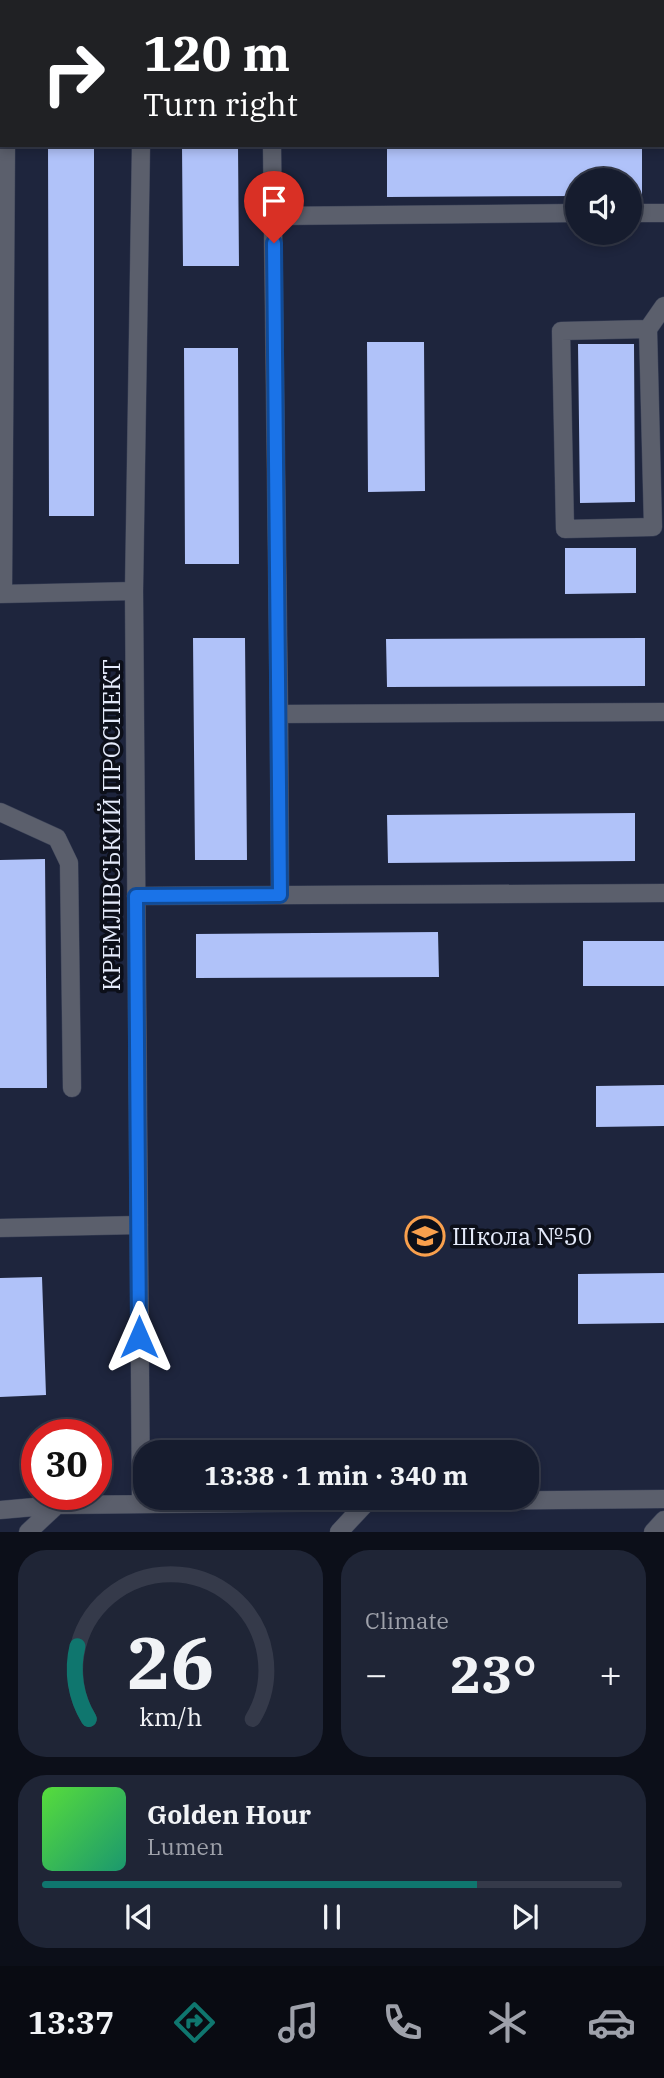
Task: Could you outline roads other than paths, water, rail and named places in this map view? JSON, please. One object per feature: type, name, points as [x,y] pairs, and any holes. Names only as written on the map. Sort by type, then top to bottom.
[{"type":"street","points":[[6,147],[1,594],[134,591]]},
{"type":"street","name":"КРЕМЛІВСЬКИЙ ПРОСПЕКТ","points":[[140,1440],[134,591],[141,147]]},
{"type":"street","points":[[272,147],[280,895]]},
{"type":"street","points":[[273,216],[565,213]]},
{"type":"street","points":[[642,213],[664,213]]},
{"type":"street","points":[[648,329],[561,331],[565,529],[653,527],[648,329],[664,306]]},
{"type":"street","points":[[279,715],[664,712]]},
{"type":"street","points":[[0,812],[57,838],[69,863],[72,1088]]},
{"type":"street","points":[[136,896],[664,892]]},
{"type":"street","points":[[0,1228],[138,1225]]},
{"type":"street","points":[[539,1501],[664,1499]]},
{"type":"street","points":[[112,1504],[133,1504]]},
{"type":"street","points":[[0,1510],[21,1508]]},
{"type":"street","points":[[28,1532],[52,1510]]},
{"type":"street","points":[[339,1532],[359,1510]]},
{"type":"street","points":[[653,1532],[664,1520]]},
{"type":"place","name":"Школа №50","points":[[425,1236]]}]
